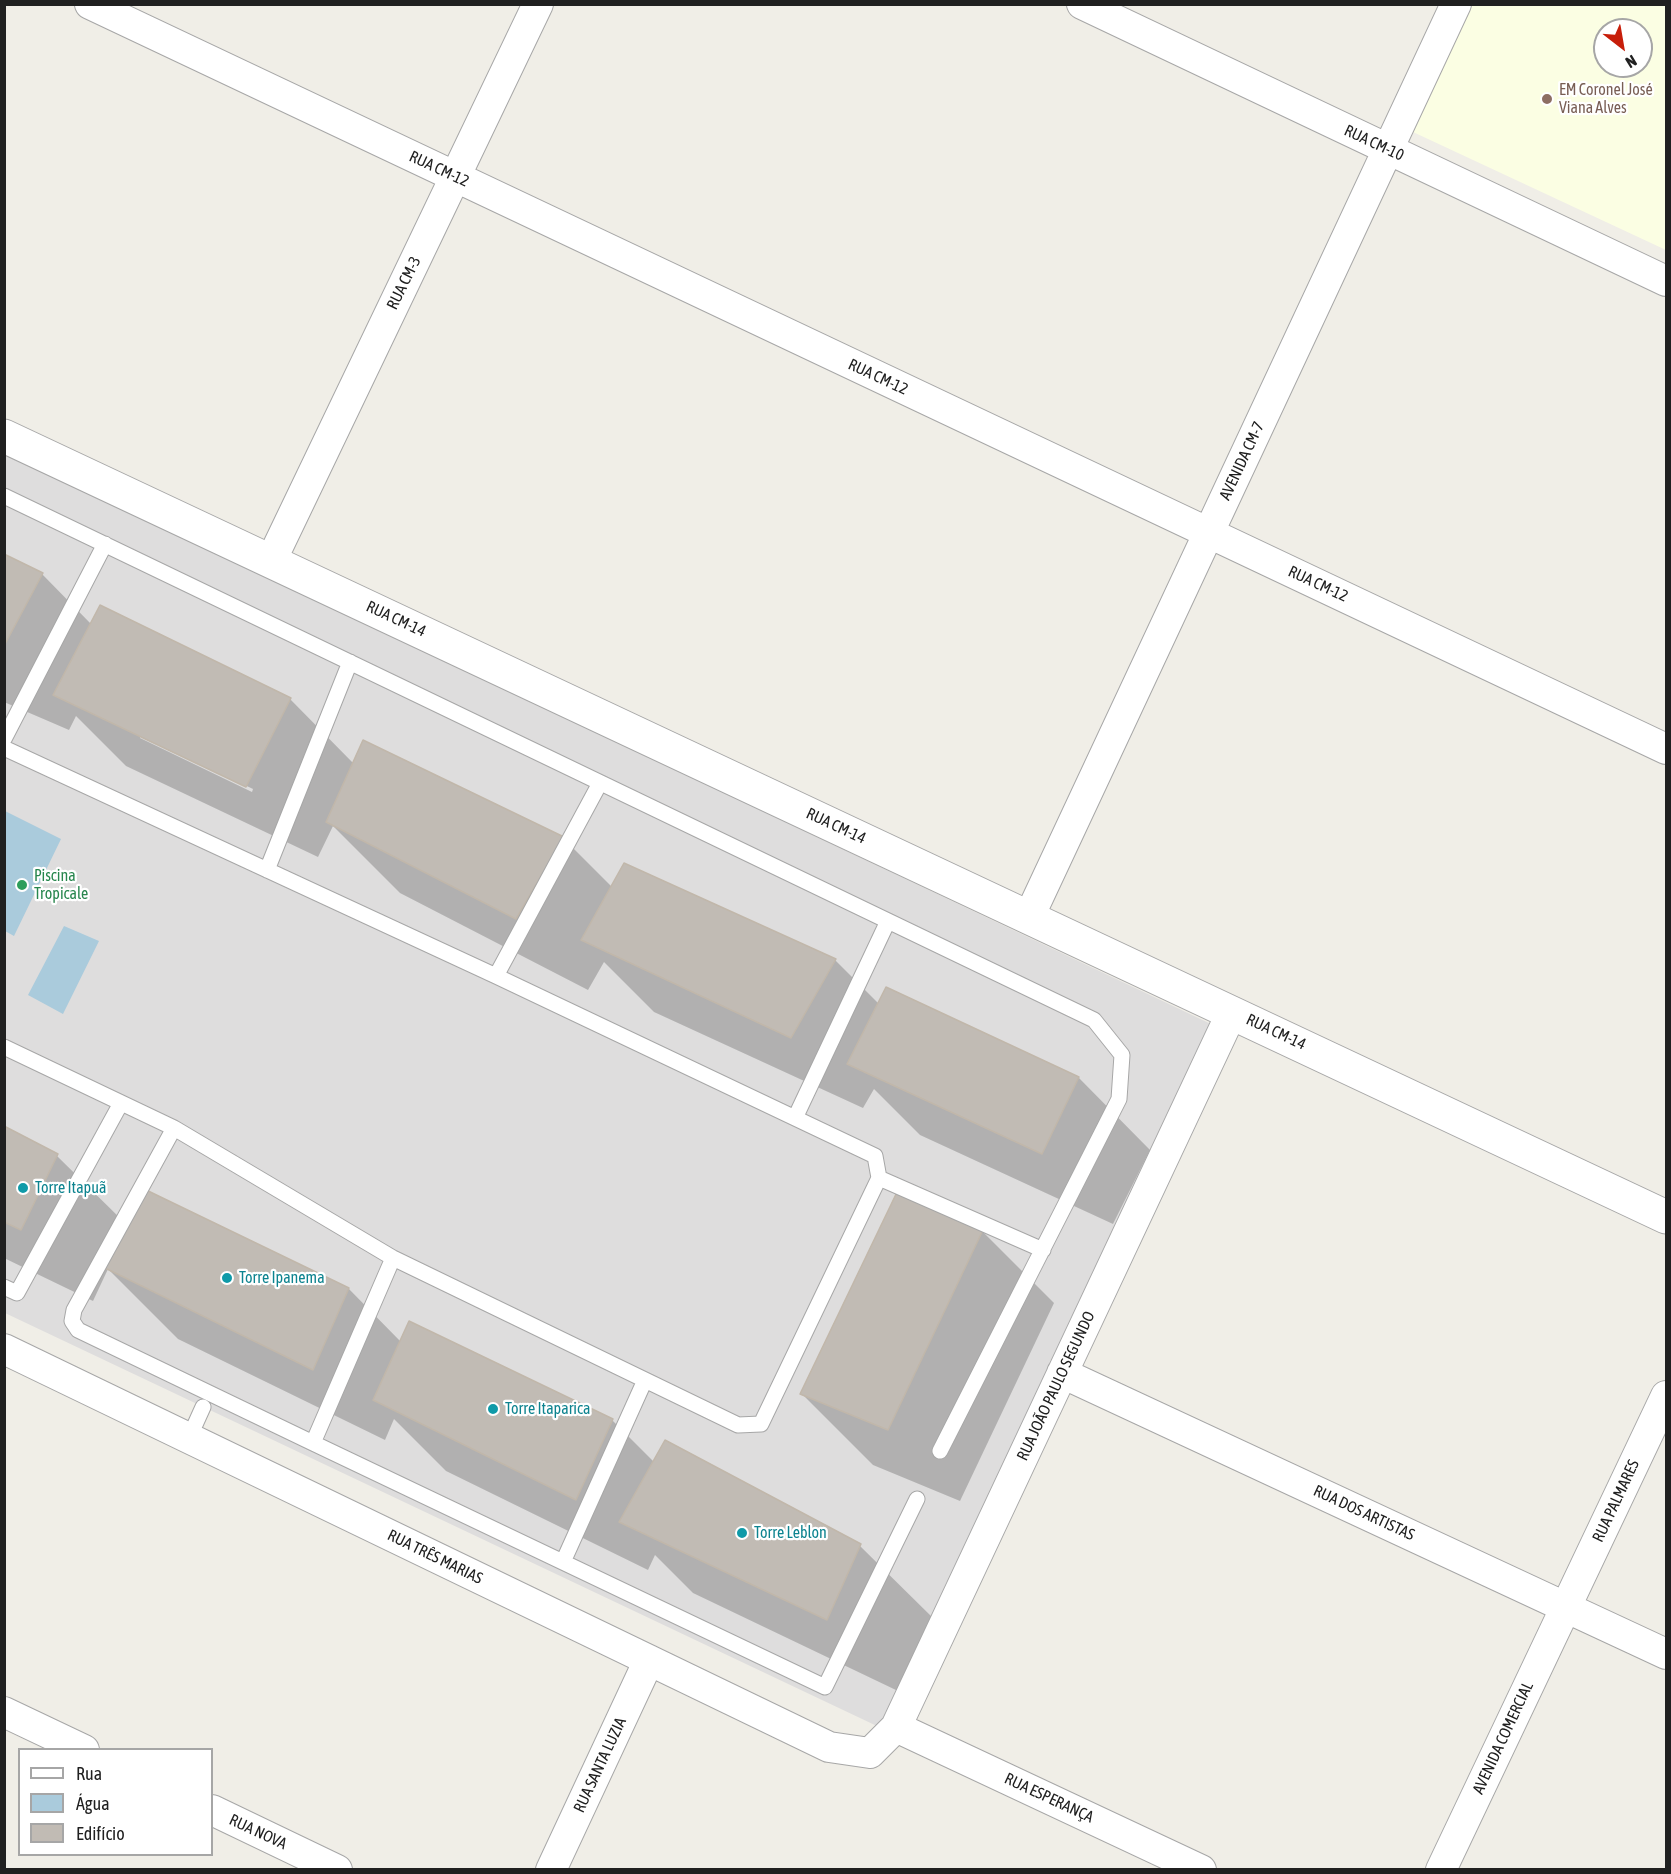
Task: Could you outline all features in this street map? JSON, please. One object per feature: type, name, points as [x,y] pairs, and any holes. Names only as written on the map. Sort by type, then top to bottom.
[{"type":"street","name":"RUA CM-12","points":[[90,4],[1666,749]]},
{"type":"street","name":"RUA CM-3","points":[[271,561],[538,4]]},
{"type":"street","name":"RUA CM-10","points":[[1082,4],[1666,281]]},
{"type":"street","name":"AVENIDA CM-7","points":[[1029,917],[1456,4]]},
{"type":"street","name":"RUA CM-14","points":[[4,436],[1666,1217]]},
{"type":"street","name":"RUA JOÃO PAULO SEGUNDO","points":[[870,1753],[896,1727],[1232,1012]]},
{"type":"street","name":"RUA TRÊS MARIAS","points":[[4,1349],[829,1747],[870,1753]]},
{"type":"street","name":"RUA DOS ARTISTAS","points":[[1062,1373],[1666,1654]]},
{"type":"street","name":"RUA PALMARES","points":[[1566,1607],[1666,1396]]},
{"type":"street","name":"AVENIDA COMERCIAL","points":[[1441,1869],[1566,1607]]},
{"type":"street","name":"RUA SANTA LUZIA","points":[[551,1869],[649,1660]]},
{"type":"street","points":[[4,1712],[82,1748]]},
{"type":"street","name":"RUA ESPERANÇA","points":[[896,1727],[1201,1869]]},
{"type":"street","name":"RUA NOVA","points":[[213,1810],[337,1869]]},
{"type":"lane","points":[[4,496],[1094,1020],[1122,1055],[1119,1100],[940,1451]]},
{"type":"lane","points":[[4,739],[105,544]]},
{"type":"lane","points":[[267,870],[350,662]]},
{"type":"lane","points":[[4,748],[496,976],[875,1156],[879,1178],[761,1424],[738,1425],[393,1258],[174,1128],[4,1047]]},
{"type":"lane","points":[[496,976],[600,783]]},
{"type":"lane","points":[[795,1118],[888,921]]},
{"type":"lane","points":[[4,1287],[18,1293],[121,1103]]},
{"type":"lane","points":[[174,1128],[74,1310],[72,1322],[78,1330],[825,1687],[918,1499]]},
{"type":"lane","points":[[879,1178],[1043,1250]]},
{"type":"lane","points":[[313,1443],[393,1258]]},
{"type":"lane","points":[[563,1562],[645,1380]]},
{"type":"lane","points":[[189,1438],[203,1407]]},
{"type":"shaded area","name":"EM Coronel José Viana Alves","points":[[1473,4],[1666,5],[1666,250],[1413,132]]},
{"type":"shaded area","points":[[5,451],[1211,1024],[879,1727],[5,1313]]},
{"type":"water","name":"Piscina Tropicale","points":[[5,811],[61,839],[14,936],[5,931]]},
{"type":"water","name":"Piscina Tropicale","points":[[64,926],[99,941],[63,1014],[28,995]]},
{"type":"building","points":[[4,554],[43,573],[4,646]]},
{"type":"building","points":[[100,605],[291,698],[246,787],[53,695]]},
{"type":"building","points":[[363,740],[564,837],[516,919],[326,822]]},
{"type":"building","points":[[624,863],[836,959],[791,1038],[581,940]]},
{"type":"building","points":[[886,987],[1079,1077],[1042,1154],[847,1064]]},
{"type":"building","name":"Torre Itapuã","points":[[4,1126],[58,1154],[21,1230],[4,1222]]},
{"type":"building","name":"Torre Ipanema","points":[[142,1188],[349,1288],[313,1370],[105,1268]]},
{"type":"building","points":[[898,1190],[983,1230],[888,1430],[800,1394]]},
{"type":"building","name":"Torre Itaparica","points":[[409,1321],[613,1419],[576,1500],[373,1400]]},
{"type":"building","name":"Torre Leblon","points":[[665,1440],[861,1544],[827,1620],[619,1522]]},
{"type":"place","name":"EM Coronel José Viana Alves","points":[[1547,99]]},
{"type":"place","name":"Piscina Tropicale","points":[[22,885]]},
{"type":"place","name":"Torre Itapuã","points":[[23,1188]]},
{"type":"place","name":"Torre Ipanema","points":[[227,1278]]},
{"type":"place","name":"Torre Itaparica","points":[[493,1409]]},
{"type":"place","name":"Torre Leblon","points":[[742,1533]]}]
